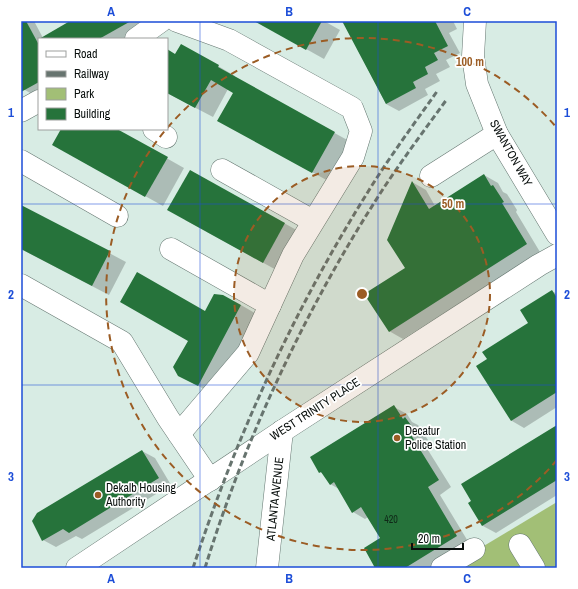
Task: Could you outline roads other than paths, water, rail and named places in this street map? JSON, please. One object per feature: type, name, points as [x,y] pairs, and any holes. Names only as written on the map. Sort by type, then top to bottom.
[{"type":"street","points":[[137,38],[161,21]]},
{"type":"street","points":[[177,21],[229,40],[352,108],[361,131],[353,157],[293,255],[248,352],[179,434]]},
{"type":"street","name":"SWANTON WAY","points":[[475,21],[473,56],[477,84],[497,134],[557,234]]},
{"type":"street","points":[[21,111],[38,102]]},
{"type":"street","points":[[431,176],[497,134]]},
{"type":"street","points":[[21,161],[117,216]]},
{"type":"street","points":[[222,170],[313,222]]},
{"type":"street","points":[[171,249],[270,305]]},
{"type":"street","name":"WEST TRINITY PLACE","points":[[76,568],[282,431],[538,265],[557,255]]},
{"type":"street","points":[[21,285],[122,342],[179,434],[210,480]]},
{"type":"street","name":"ATLANTA AVENUE","points":[[267,568],[282,431]]},
{"type":"street","points":[[520,545],[534,568]]},
{"type":"street","points":[[442,568],[474,549]]},
{"type":"railway","points":[[193,568],[247,423],[268,376],[314,284],[366,195],[438,90]]},
{"type":"railway","points":[[205,568],[221,518],[260,419],[305,323],[357,230],[385,186],[447,99]]},
{"type":"place","name":"Decatur Police Station","points":[[397,438]]},
{"type":"place","name":"Dekalb Housing Authority","points":[[98,495]]}]
